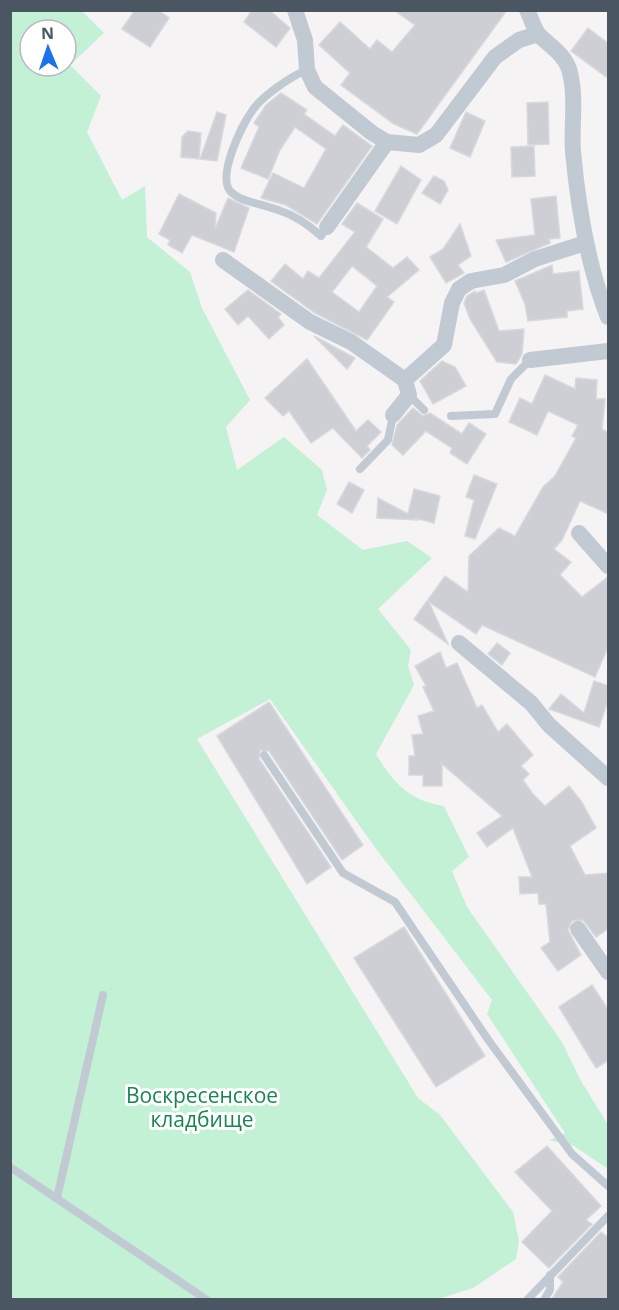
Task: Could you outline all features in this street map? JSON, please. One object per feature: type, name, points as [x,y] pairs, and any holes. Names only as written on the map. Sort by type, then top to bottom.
[{"type":"street","points":[[295,10],[305,40],[307,70],[315,87],[372,133],[387,142],[419,145],[436,135],[495,57],[519,40],[538,34]]},
{"type":"street","points":[[527,10],[538,34],[556,49],[568,67],[572,86],[573,152],[584,221],[585,243],[591,255],[609,317]]},
{"type":"street","points":[[327,227],[387,142]]},
{"type":"street","points":[[393,416],[407,388],[444,345],[452,303],[459,289],[471,281],[504,275],[535,259],[585,243]]},
{"type":"street","points":[[223,260],[310,322],[351,342],[407,388]]},
{"type":"street","points":[[530,360],[609,351]]},
{"type":"street","points":[[579,533],[609,566]]},
{"type":"street","points":[[459,643],[531,703],[549,725],[609,778]]},
{"type":"street","points":[[578,929],[609,972]]},
{"type":"lane","points":[[307,70],[295,75],[252,109],[232,148],[226,183],[229,190],[239,197],[281,210],[311,227],[321,236],[327,227]]},
{"type":"lane","points":[[451,416],[495,414],[511,379],[530,360]]},
{"type":"lane","points":[[407,388],[424,410]]},
{"type":"lane","points":[[360,469],[387,440],[393,416]]},
{"type":"lane","points":[[264,754],[343,873],[395,902],[489,1041],[572,1154],[609,1186]]},
{"type":"lane","points":[[57,1198],[103,995]]},
{"type":"lane","points":[[10,1167],[207,1299]]},
{"type":"lane","points":[[526,1299],[608,1218]]},
{"type":"lane","points":[[544,1299],[549,1290],[550,1275]]},
{"type":"green space","name":"Воскресенское кладбище","points":[[10,11],[82,11],[104,33],[78,57],[78,18],[18,18],[18,78],[78,78],[78,73],[101,96],[87,132],[122,200],[145,186],[147,237],[190,272],[202,308],[250,400],[226,427],[237,470],[284,437],[322,470],[327,490],[317,515],[363,550],[407,541],[432,558],[378,609],[411,650],[408,666],[414,685],[376,754],[389,774],[404,789],[421,800],[444,806],[469,857],[452,871],[467,907],[562,1042],[581,1081],[608,1125],[608,1169],[574,1146],[549,1140],[565,1133],[487,1014],[492,1000],[374,846],[270,699],[197,739],[418,1098],[440,1115],[513,1212],[519,1241],[516,1259],[473,1288],[435,1300],[11,1299]]},
{"type":"building","points":[[135,10],[158,10],[169,18],[150,47],[122,29]]},
{"type":"building","points":[[252,10],[269,10],[290,28],[276,47],[244,22]]},
{"type":"building","points":[[394,10],[507,10],[417,134],[394,124],[341,85],[350,73],[319,45],[340,22],[370,49],[377,40],[392,52],[415,25]]},
{"type":"building","points":[[588,28],[609,44],[609,79],[571,51]]},
{"type":"building","points":[[281,93],[307,110],[304,114],[335,136],[343,125],[372,146],[317,224],[286,205],[261,198],[273,173],[304,188],[326,149],[295,127],[280,150],[268,179],[241,168],[259,127],[254,123],[266,105]]},
{"type":"building","points":[[548,102],[549,144],[528,145],[527,103]]},
{"type":"building","points":[[217,112],[226,115],[217,161],[200,159]]},
{"type":"building","points":[[466,112],[485,121],[470,157],[450,148]]},
{"type":"building","points":[[188,131],[201,133],[199,159],[181,157],[182,137]]},
{"type":"building","points":[[534,146],[535,176],[512,177],[511,147]]},
{"type":"building","points":[[401,166],[421,180],[397,224],[375,211]]},
{"type":"building","points":[[434,176],[444,181],[448,190],[440,204],[422,193]]},
{"type":"building","points":[[179,194],[216,213],[215,229],[228,198],[249,208],[234,252],[192,235],[182,253],[168,245],[170,240],[159,234]]},
{"type":"building","points":[[556,196],[560,238],[549,239],[550,243],[506,262],[496,240],[535,235],[531,199]]},
{"type":"building","points":[[357,203],[383,219],[366,247],[393,268],[407,257],[419,270],[387,297],[394,302],[367,340],[315,313],[271,281],[285,264],[303,279],[308,271],[319,278],[355,232],[342,224]],"holes":[[[352,266],[377,286],[359,312],[332,292]]]},
{"type":"building","points":[[460,224],[471,256],[458,265],[464,273],[446,283],[430,257],[443,249]]},
{"type":"building","points":[[552,265],[553,274],[579,271],[583,309],[567,311],[567,317],[528,321],[525,304],[515,281]]},
{"type":"building","points":[[248,290],[281,314],[278,317],[284,325],[269,339],[248,316],[238,325],[225,309]]},
{"type":"building","points":[[484,290],[499,331],[524,329],[522,354],[516,364],[497,362],[470,319],[464,303],[467,296],[475,291],[476,293]]},
{"type":"building","points":[[314,336],[355,358],[347,369]]},
{"type":"building","points":[[307,359],[356,431],[368,420],[381,432],[367,446],[370,450],[362,458],[333,428],[311,443],[289,411],[283,416],[265,398]]},
{"type":"building","points":[[442,361],[455,367],[466,386],[433,404],[420,381]]},
{"type":"building","points":[[545,375],[575,389],[576,378],[597,380],[596,399],[605,399],[602,429],[609,433],[609,514],[580,501],[562,540],[554,549],[571,562],[560,575],[582,597],[609,576],[609,645],[595,677],[482,625],[476,634],[429,602],[448,644],[414,619],[445,576],[468,592],[469,556],[499,528],[515,536],[543,487],[555,476],[576,438],[572,436],[578,425],[548,411],[537,435],[509,422],[520,398],[532,404]]},
{"type":"building","points":[[413,408],[423,416],[430,413],[462,434],[469,423],[486,434],[467,464],[450,453],[452,448],[426,431],[403,455],[392,445],[397,425]]},
{"type":"building","points":[[474,475],[497,484],[475,539],[465,536],[474,500],[466,497]]},
{"type":"building","points":[[349,482],[364,490],[352,513],[337,504]]},
{"type":"building","points":[[414,489],[440,496],[434,523],[415,518],[419,520],[377,518],[378,498],[408,514]]},
{"type":"building","points":[[497,643],[510,653],[502,665],[488,654]]},
{"type":"building","points":[[440,652],[446,668],[457,663],[477,708],[482,705],[498,732],[507,724],[533,755],[521,766],[529,774],[523,780],[533,794],[545,806],[569,786],[581,801],[596,828],[570,846],[585,875],[609,873],[609,928],[596,937],[583,920],[572,921],[568,930],[581,955],[558,971],[541,948],[550,942],[546,904],[539,904],[538,893],[520,894],[519,877],[532,877],[513,828],[487,847],[477,833],[502,816],[442,764],[442,786],[423,786],[423,775],[409,775],[409,756],[415,756],[412,735],[423,734],[418,716],[434,711],[423,687],[426,686],[415,666]]},
{"type":"building","points":[[594,681],[609,686],[609,698],[599,727],[549,709],[561,694],[584,713]]},
{"type":"building","points":[[269,702],[363,845],[342,860],[269,751],[260,750],[259,759],[331,867],[307,884],[217,736]]},
{"type":"building","points":[[404,927],[485,1056],[436,1087],[354,958]]},
{"type":"building","points":[[592,985],[609,1011],[609,1060],[596,1068],[559,1007]]},
{"type":"building","points":[[547,1146],[601,1206],[586,1220],[592,1224],[549,1268],[522,1242],[552,1211],[515,1172]]},
{"type":"building","points":[[601,1232],[609,1238],[609,1299],[552,1299],[563,1282],[558,1277]]}]
